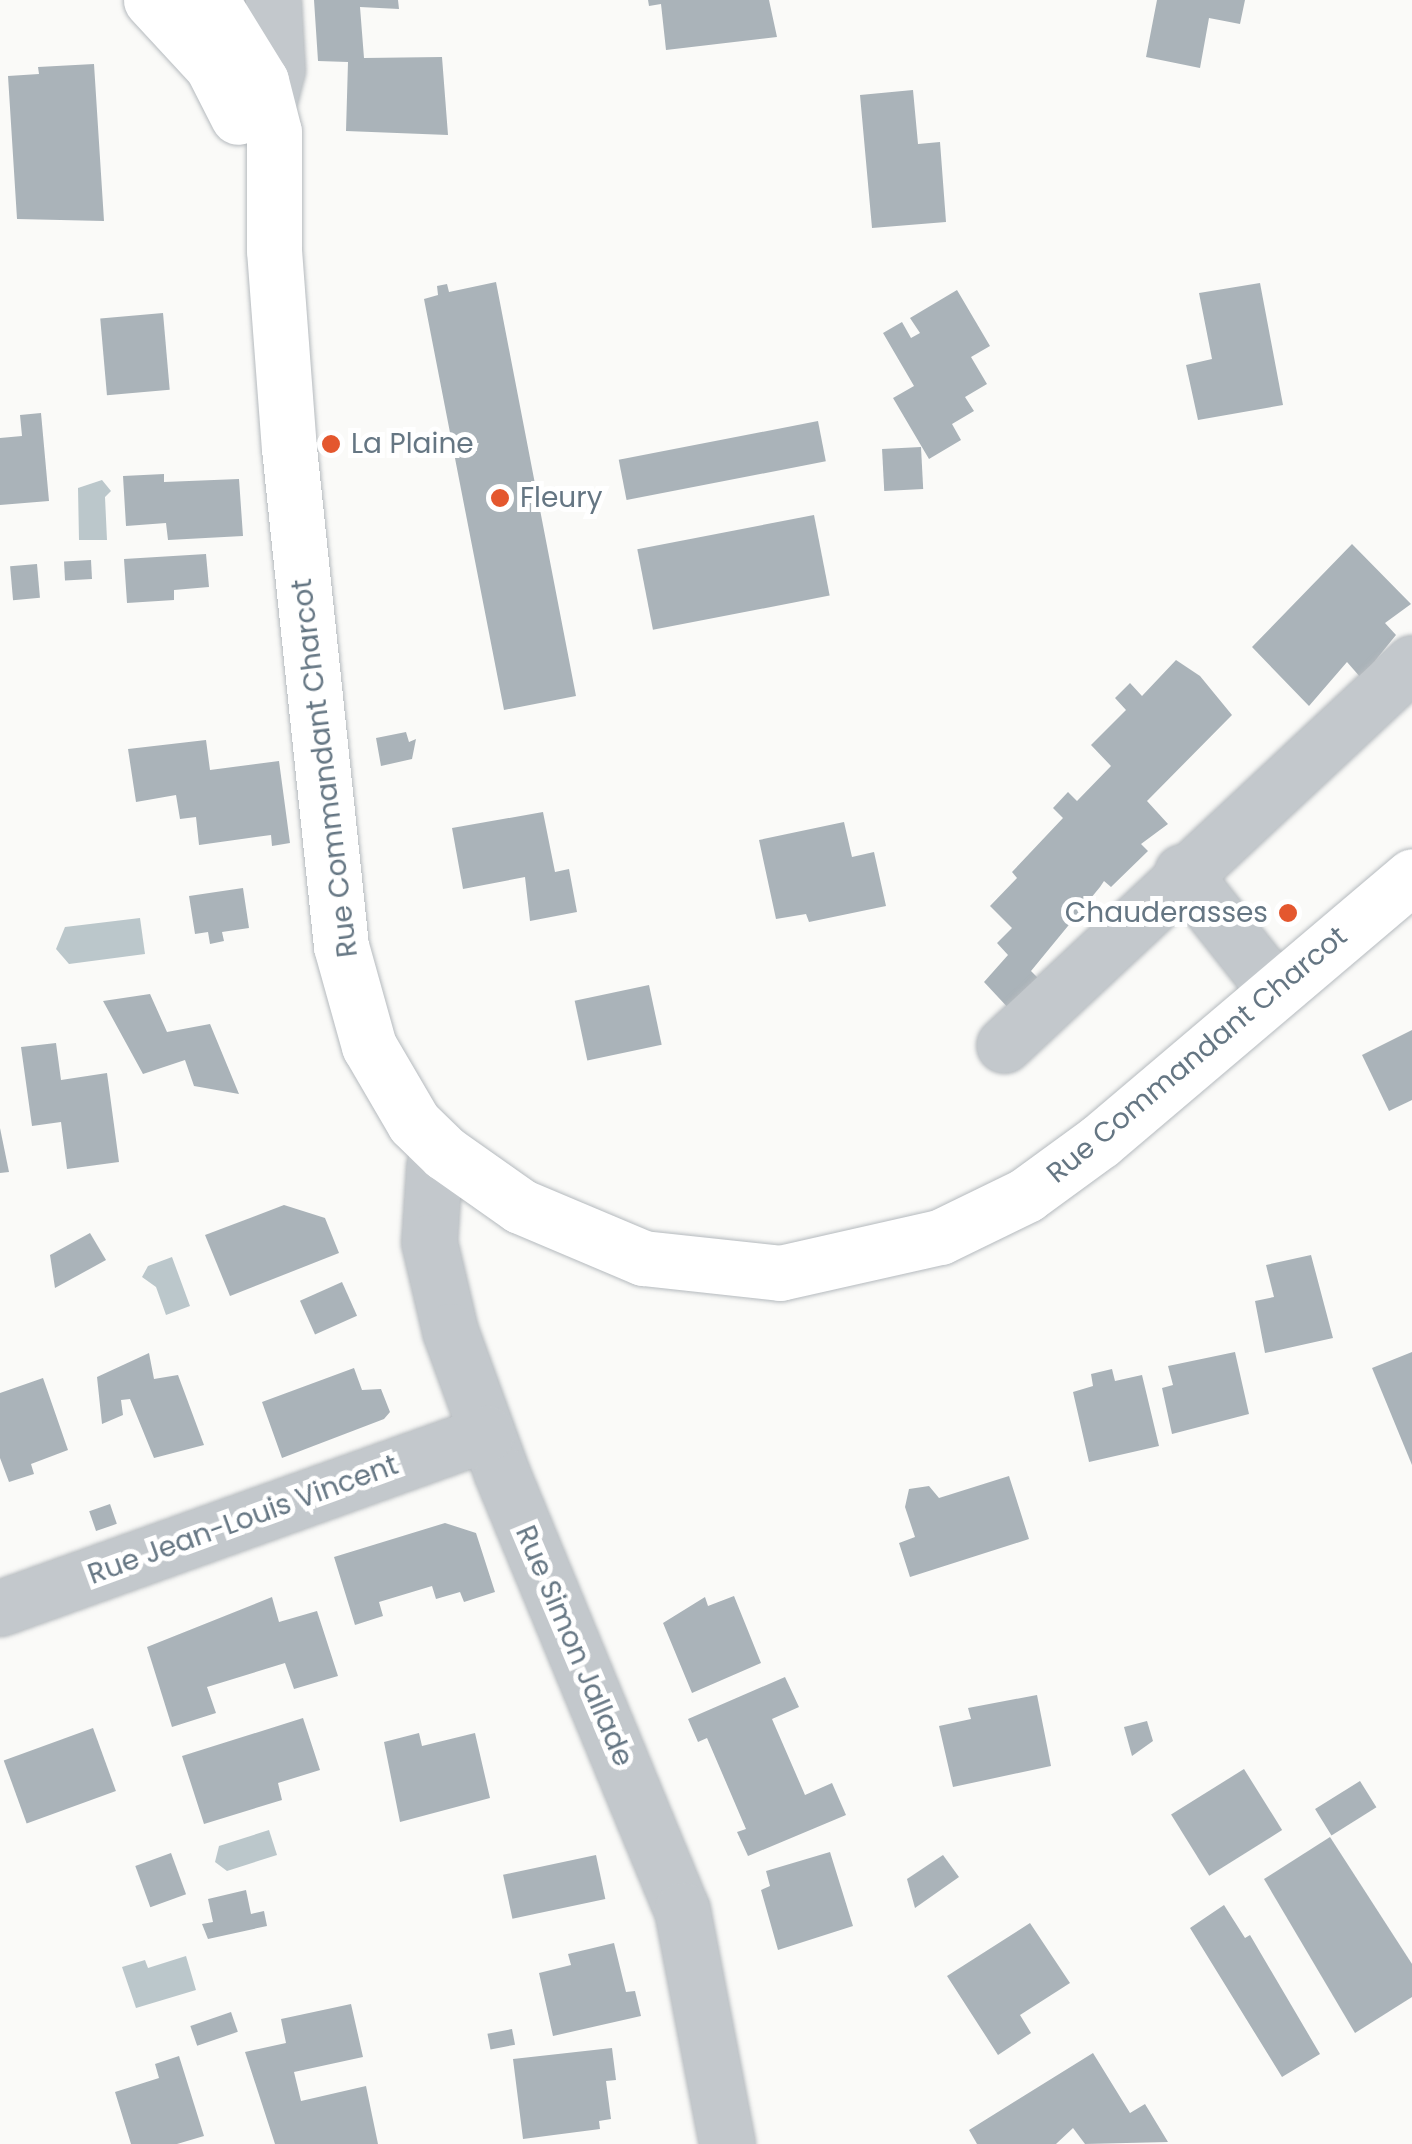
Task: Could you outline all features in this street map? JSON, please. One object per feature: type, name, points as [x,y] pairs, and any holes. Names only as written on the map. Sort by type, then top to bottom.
[{"type":"main road","name":"Rue Commandant Charcot","points":[[151,0],[212,66],[236,112],[274,250]]},
{"type":"main road","name":"Rue Commandant Charcot","points":[[211,0],[246,51],[268,105],[274,132],[274,250],[341,946],[369,1046],[404,1109],[445,1153],[520,1206],[643,1258],[729,1272],[840,1265],[940,1237],[1026,1194],[1100,1141],[1412,876]]},
{"type":"street","name":"Rue Commandant Charcot","points":[[268,105],[277,70],[273,0]]},
{"type":"street","points":[[1004,1045],[1182,872],[1412,662]]},
{"type":"street","points":[[1182,872],[1276,991]]},
{"type":"street","name":"Rue Simon Jallade","points":[[445,1153],[434,1167],[429,1252],[487,1434],[682,1910],[727,2144]]},
{"type":"street","name":"Rue Jean-Louis Vincent","points":[[0,1608],[487,1434]]},
{"type":"shaded area","points":[[102,480],[111,491],[105,497],[107,540],[79,540],[78,488]]},
{"type":"shaded area","points":[[140,918],[145,954],[69,964],[56,949],[65,927]]},
{"type":"shaded area","points":[[172,1257],[190,1306],[166,1315],[156,1287],[142,1277],[148,1266]]},
{"type":"shaded area","points":[[269,1830],[277,1855],[227,1871],[215,1862],[219,1846]]},
{"type":"shaded area","points":[[186,1956],[196,1990],[136,2008],[122,1967],[145,1960],[148,1968]]},
{"type":"building","points":[[314,0],[398,0],[399,9],[360,7],[364,58],[442,57],[448,135],[346,131],[348,62],[318,61]]},
{"type":"building","points":[[648,0],[769,0],[777,37],[666,50],[661,4],[649,6]]},
{"type":"building","points":[[1157,0],[1245,0],[1240,24],[1209,18],[1200,68],[1146,57]]},
{"type":"building","points":[[94,64],[104,221],[17,219],[8,76],[39,74],[38,67]]},
{"type":"building","points":[[913,90],[918,144],[940,142],[946,222],[872,228],[860,95]]},
{"type":"building","name":"Fleury","points":[[496,282],[576,696],[504,710],[424,299],[438,295],[437,286],[447,284],[449,292]]},
{"type":"building","points":[[1260,283],[1283,405],[1198,420],[1186,365],[1212,359],[1199,293]]},
{"type":"building","points":[[957,290],[990,346],[971,357],[987,384],[965,397],[974,411],[952,424],[961,440],[929,459],[893,398],[914,386],[883,333],[902,322],[911,338],[920,333],[910,318]]},
{"type":"building","points":[[163,313],[170,390],[107,395],[100,318]]},
{"type":"building","points":[[41,413],[49,501],[0,505],[0,438],[22,436],[20,415]]},
{"type":"building","points":[[818,421],[826,461],[627,500],[619,460]]},
{"type":"building","points":[[921,447],[923,489],[884,491],[882,449]]},
{"type":"building","points":[[164,474],[164,482],[239,479],[243,536],[168,540],[166,523],[126,526],[123,476]]},
{"type":"building","points":[[814,515],[830,595],[653,630],[637,549]]},
{"type":"building","points":[[1352,544],[1411,604],[1385,623],[1396,635],[1361,678],[1347,662],[1309,706],[1252,647]]},
{"type":"building","points":[[206,554],[209,587],[174,590],[174,600],[127,603],[124,559]]},
{"type":"building","points":[[91,560],[92,579],[65,580],[64,561]]},
{"type":"building","points":[[37,564],[40,598],[13,600],[10,566]]},
{"type":"building","points":[[1176,660],[1200,676],[1232,715],[1147,801],[1168,824],[1141,844],[1148,851],[1111,887],[1104,881],[1031,971],[1042,982],[1012,1012],[984,982],[1008,955],[997,943],[1012,928],[990,906],[1017,878],[1012,872],[1063,818],[1053,808],[1068,792],[1077,801],[1111,766],[1091,745],[1126,710],[1115,698],[1130,683],[1142,696]]},
{"type":"building","points":[[406,732],[409,742],[416,739],[412,759],[381,766],[376,738]]},
{"type":"building","points":[[206,740],[210,770],[279,761],[290,843],[272,846],[271,835],[199,845],[196,817],[180,819],[176,795],[136,802],[128,749]]},
{"type":"building","points":[[543,812],[555,872],[569,869],[577,912],[530,921],[525,877],[463,889],[452,828]]},
{"type":"building","points":[[844,822],[852,857],[874,852],[886,906],[809,922],[806,914],[776,919],[759,840]]},
{"type":"building","points":[[243,888],[249,928],[222,932],[224,941],[210,944],[208,932],[195,934],[189,896]]},
{"type":"building","points":[[649,985],[662,1045],[587,1060],[575,1001]]},
{"type":"building","points":[[150,994],[167,1032],[210,1024],[239,1094],[194,1086],[185,1060],[143,1074],[103,1001]]},
{"type":"building","points":[[1412,1030],[1412,1100],[1389,1111],[1362,1055]]},
{"type":"building","points":[[56,1043],[61,1080],[107,1073],[119,1162],[67,1169],[61,1122],[32,1126],[21,1047]]},
{"type":"building","points":[[0,1128],[9,1172],[0,1173]]},
{"type":"building","points":[[284,1205],[325,1218],[339,1253],[230,1296],[205,1235]]},
{"type":"building","points":[[90,1233],[106,1260],[55,1288],[50,1255]]},
{"type":"building","points":[[1311,1255],[1333,1338],[1265,1353],[1255,1301],[1274,1297],[1266,1265]]},
{"type":"building","points":[[342,1282],[357,1316],[315,1335],[300,1301]]},
{"type":"building","points":[[1235,1352],[1249,1414],[1172,1434],[1162,1388],[1173,1385],[1168,1366]]},
{"type":"building","points":[[1412,1352],[1412,1465],[1372,1368]]},
{"type":"building","points":[[149,1353],[154,1379],[178,1375],[204,1445],[154,1458],[130,1399],[121,1400],[123,1415],[102,1424],[97,1377]]},
{"type":"building","points":[[354,1368],[362,1390],[381,1389],[390,1412],[384,1419],[282,1458],[262,1402]]},
{"type":"building","points":[[1112,1369],[1115,1381],[1142,1375],[1159,1446],[1089,1462],[1073,1392],[1093,1386],[1091,1374]]},
{"type":"building","points":[[43,1378],[68,1450],[31,1464],[34,1474],[9,1482],[0,1458],[0,1393]]},
{"type":"building","points":[[1009,1476],[1029,1539],[910,1577],[899,1543],[915,1537],[905,1507],[909,1489],[929,1486],[939,1498]]},
{"type":"building","points":[[110,1504],[117,1524],[96,1531],[89,1511]]},
{"type":"building","points":[[445,1523],[476,1533],[495,1592],[464,1602],[460,1592],[436,1599],[432,1586],[379,1602],[383,1616],[355,1625],[334,1557]]},
{"type":"building","points":[[734,1596],[761,1663],[692,1693],[663,1623],[705,1597],[708,1606]]},
{"type":"building","points":[[272,1597],[279,1622],[317,1611],[338,1676],[294,1689],[285,1663],[207,1687],[216,1713],[172,1727],[147,1647]]},
{"type":"building","points":[[785,1677],[799,1707],[772,1719],[805,1795],[832,1783],[846,1815],[748,1856],[737,1832],[746,1829],[707,1738],[698,1742],[688,1719]]},
{"type":"building","points":[[1037,1695],[1051,1766],[953,1787],[939,1726],[971,1719],[968,1708]]},
{"type":"building","points":[[303,1718],[320,1770],[278,1783],[282,1800],[204,1824],[182,1756]]},
{"type":"building","points":[[1147,1721],[1153,1741],[1132,1756],[1124,1727]]},
{"type":"building","points":[[93,1728],[116,1791],[27,1823],[4,1760]]},
{"type":"building","points":[[419,1733],[422,1746],[475,1733],[490,1798],[400,1822],[384,1742]]},
{"type":"building","points":[[1244,1769],[1282,1830],[1209,1876],[1171,1815]]},
{"type":"building","points":[[1360,1781],[1376,1807],[1331,1835],[1315,1809]]},
{"type":"building","points":[[1330,1837],[1412,1964],[1412,1997],[1355,2033],[1264,1879]]},
{"type":"building","points":[[830,1852],[853,1926],[778,1950],[761,1890],[770,1886],[766,1871]]},
{"type":"building","points":[[171,1853],[186,1894],[150,1907],[135,1866]]},
{"type":"building","points":[[596,1855],[605,1899],[512,1919],[503,1875]]},
{"type":"building","points":[[943,1855],[959,1877],[915,1908],[907,1879]]},
{"type":"building","points":[[246,1890],[251,1914],[264,1911],[267,1926],[208,1939],[202,1924],[213,1922],[208,1899]]},
{"type":"building","points":[[1224,1905],[1245,1938],[1250,1935],[1320,2054],[1282,2077],[1190,1928]]},
{"type":"building","points":[[1030,1923],[1070,1983],[1020,2015],[1031,2033],[998,2055],[947,1976]]},
{"type":"building","points":[[614,1943],[626,1992],[635,1991],[641,2016],[553,2036],[539,1973],[571,1965],[568,1954]]},
{"type":"building","points":[[351,2004],[363,2057],[294,2072],[301,2101],[366,2086],[378,2144],[275,2144],[245,2052],[286,2043],[281,2019]]},
{"type":"building","points":[[231,2012],[238,2032],[197,2046],[190,2026]]},
{"type":"building","points":[[512,2029],[515,2045],[491,2049],[487,2034]]},
{"type":"building","points":[[612,2048],[616,2080],[606,2081],[611,2119],[599,2121],[600,2129],[523,2139],[513,2059]]},
{"type":"building","points":[[1093,2053],[1130,2113],[1145,2104],[1168,2142],[1085,2144],[1073,2128],[1056,2144],[977,2144],[969,2130]]},
{"type":"building","points":[[179,2056],[204,2136],[177,2144],[131,2144],[115,2092],[159,2078],[155,2064]]},
{"type":"place","name":"La Plaine","points":[[331,444]]},
{"type":"place","name":"Fleury","points":[[500,498]]},
{"type":"place","name":"Chauderasses","points":[[1288,913]]}]
